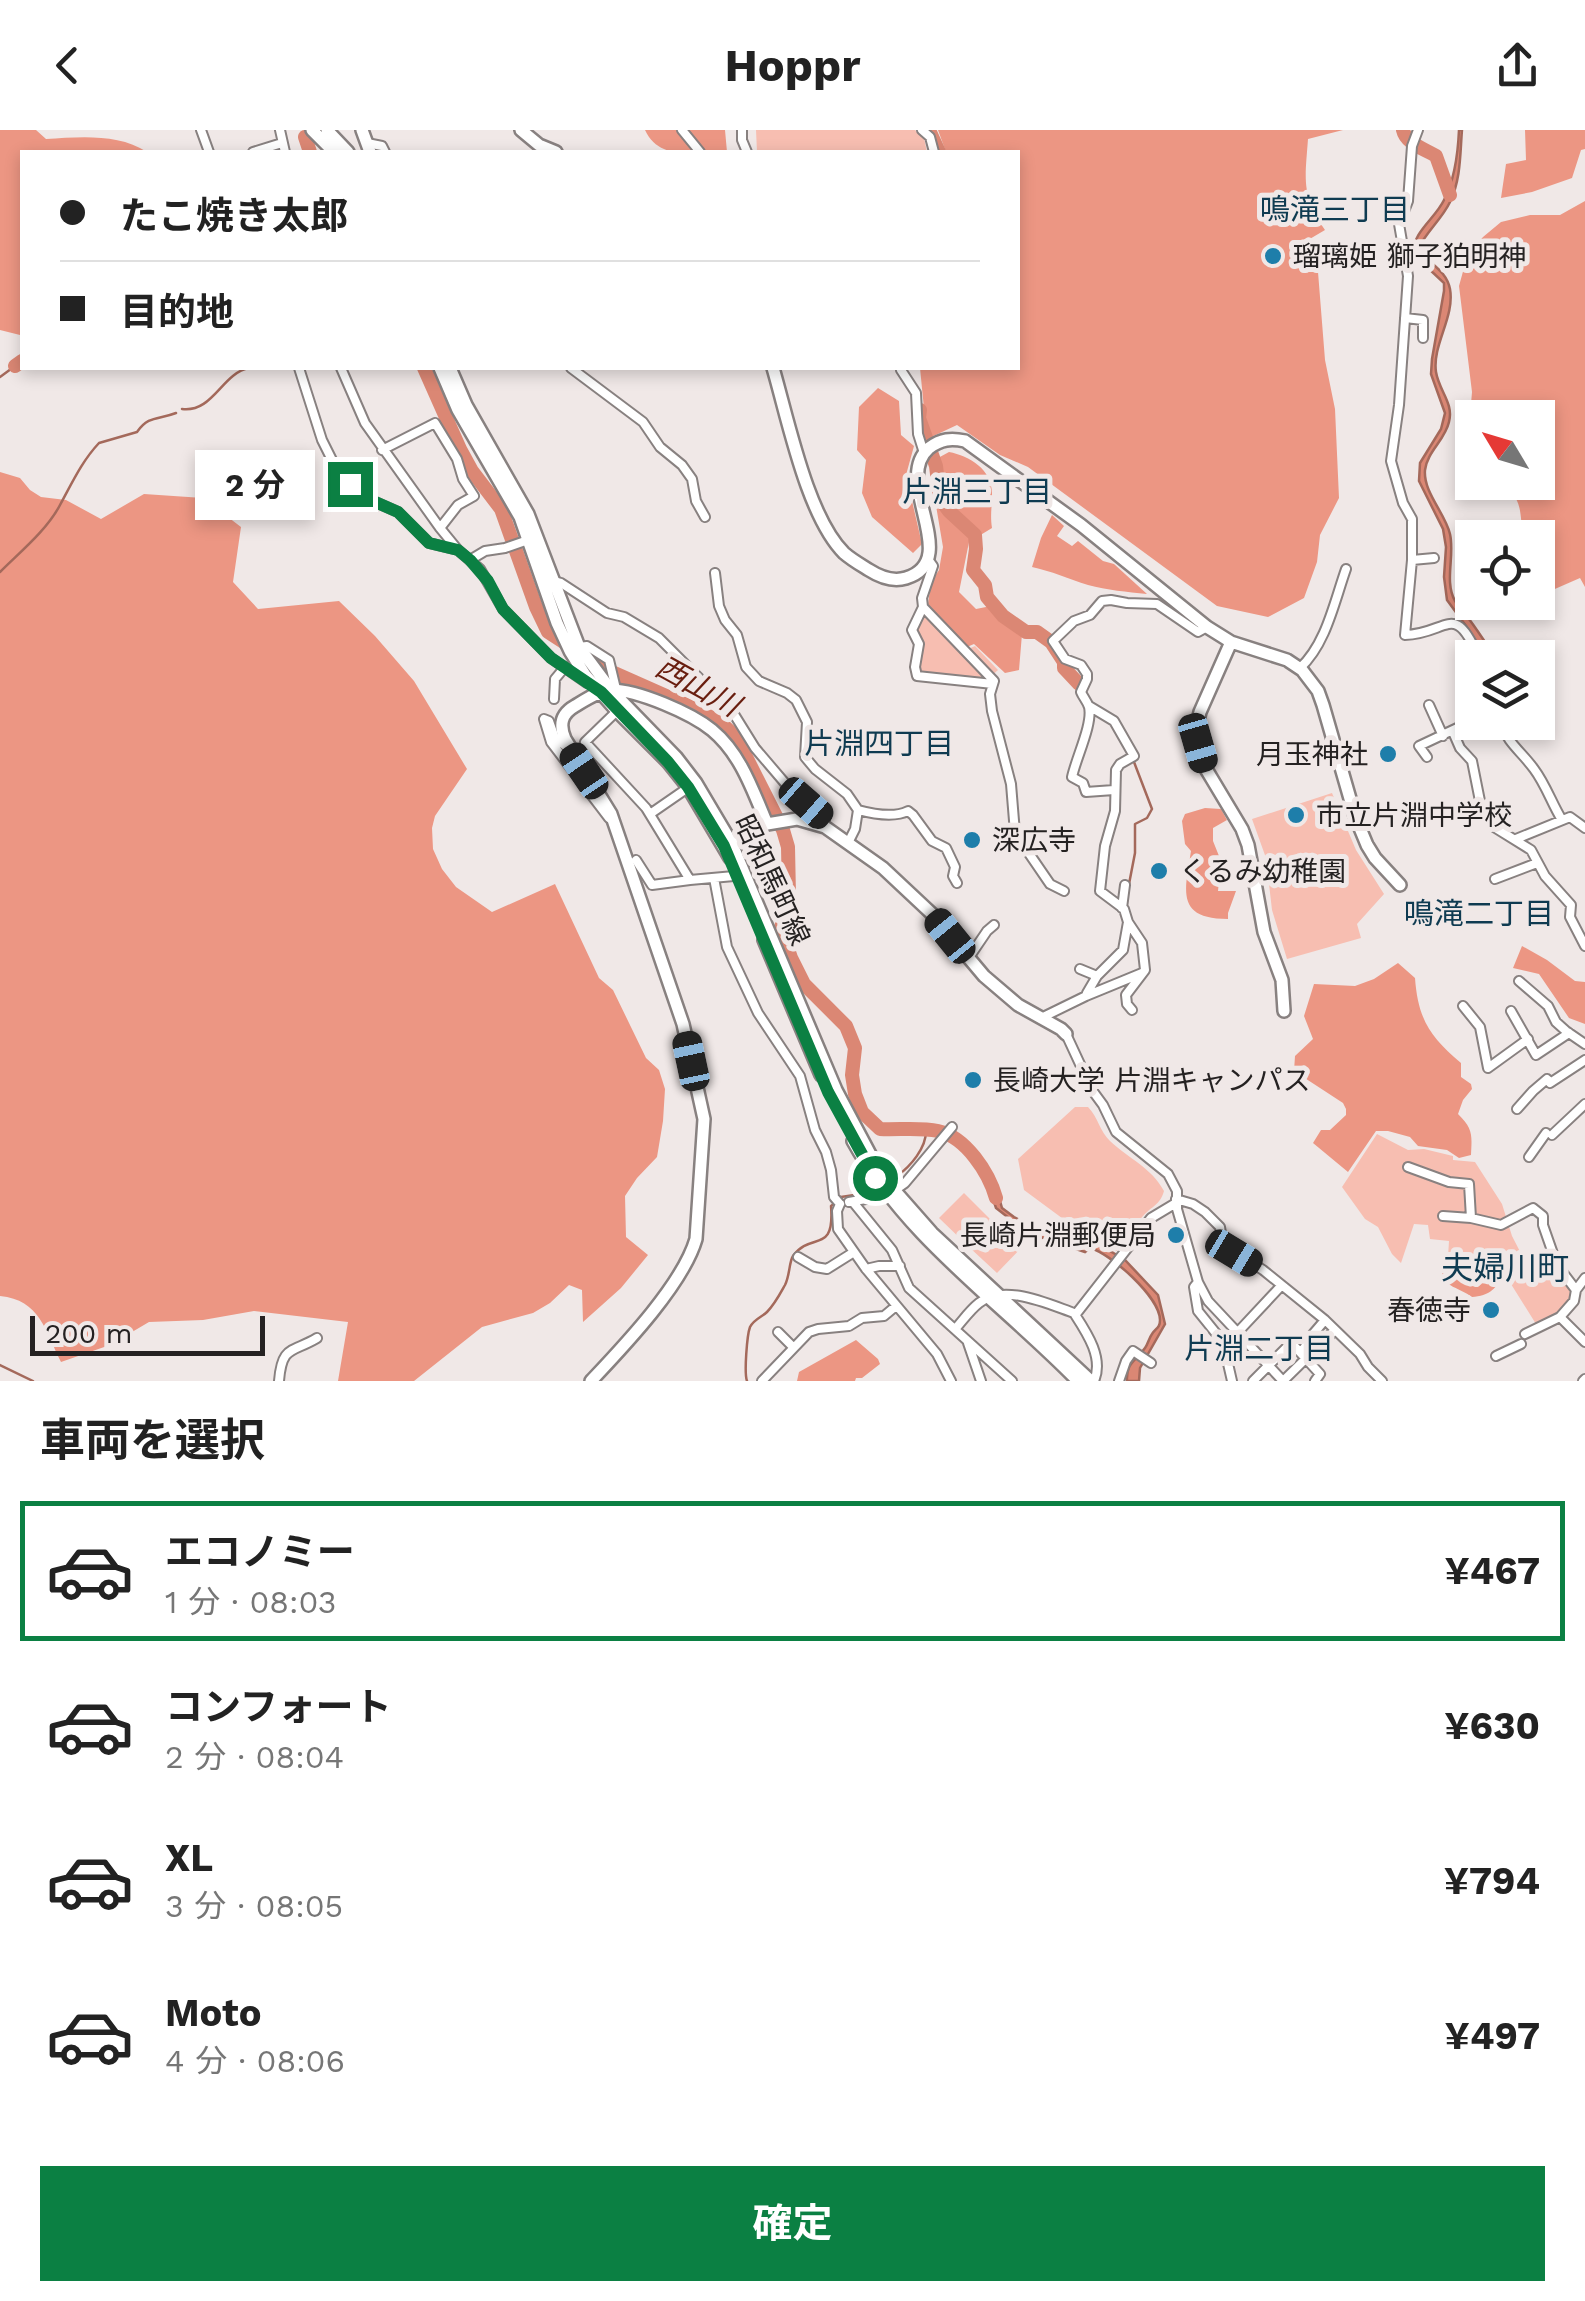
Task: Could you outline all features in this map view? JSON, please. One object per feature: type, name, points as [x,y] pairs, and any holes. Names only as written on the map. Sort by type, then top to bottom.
[{"type":"street","points":[[201,132],[212,130]]},
{"type":"street","points":[[280,130],[283,148]]},
{"type":"street","points":[[312,130],[332,150]]},
{"type":"street","points":[[327,130],[346,150]]},
{"type":"street","points":[[520,130],[551,150]]},
{"type":"street","points":[[682,130],[698,150]]},
{"type":"street","points":[[1418,130],[1413,143],[1408,201],[1399,224],[1408,276],[1399,405],[1390,462],[1412,519],[1405,635],[1451,623],[1466,630],[1470,640]]},
{"type":"street","points":[[1406,318],[1424,320],[1423,338]]},
{"type":"street","points":[[299,370],[322,440],[350,484],[373,501],[398,512],[429,543],[458,550]]},
{"type":"street","points":[[343,370],[365,423],[382,450],[440,528],[488,581],[503,609],[565,668],[684,714],[715,732],[739,762],[768,824]]},
{"type":"street","name":"昭和馬町線","points":[[441,370],[458,410],[514,506],[586,675],[609,688]]},
{"type":"street","name":"昭和馬町線","points":[[451,370],[466,405],[516,490],[529,539]]},
{"type":"street","points":[[574,370],[642,422],[682,466],[692,480],[696,501],[705,516]]},
{"type":"street","points":[[775,370],[820,520],[837,544],[880,577],[908,578],[928,558],[930,543],[917,482],[918,467],[934,444],[950,438],[965,441],[1081,525],[1207,627],[1231,642],[1300,668],[1318,692],[1367,845],[1400,885]]},
{"type":"street","points":[[900,370],[916,394],[918,434],[924,454]]},
{"type":"street","points":[[382,450],[435,424],[474,496],[458,505],[440,528]]},
{"type":"street","points":[[470,560],[485,550],[529,539]]},
{"type":"street","points":[[928,558],[933,566],[922,598],[923,607],[912,630],[919,644],[917,676],[993,684]]},
{"type":"street","points":[[1412,560],[1434,558]]},
{"type":"street","points":[[1300,668],[1323,636],[1346,569]]},
{"type":"street","points":[[715,573],[720,606],[738,636],[746,667],[759,681],[787,692],[796,700],[806,722],[806,757],[847,794],[858,810],[848,843]]},
{"type":"street","points":[[548,582],[561,583],[607,613],[624,617],[660,638],[732,711],[755,748],[790,789],[825,820],[824,826]]},
{"type":"street","points":[[1132,1010],[1126,995],[1145,970],[1142,943],[1122,908],[1100,891],[1115,810],[1116,770],[1134,756],[1114,721],[1089,706],[1081,692],[1087,674],[1081,665],[1066,659],[1053,641],[1102,602],[1157,604],[1198,632],[1207,627]]},
{"type":"street","points":[[923,607],[994,680],[990,694],[992,711],[1010,784],[1015,833],[1050,884],[1064,891]]},
{"type":"street","points":[[572,640],[609,660],[609,688]]},
{"type":"street","name":"昭和馬町線","points":[[572,640],[620,707],[692,785],[728,844],[828,1092],[864,1161],[926,1238],[1093,1381]]},
{"type":"street","points":[[1231,642],[1200,712],[1198,743],[1204,764],[1248,845],[1264,932],[1282,980],[1284,1011]]},
{"type":"street","points":[[565,668],[556,679],[561,728],[614,822],[683,1024],[704,1119],[692,1253],[668,1291],[591,1381]]},
{"type":"street","points":[[559,705],[609,688]]},
{"type":"street","points":[[1429,705],[1443,736]]},
{"type":"street","points":[[1089,706],[1088,726],[1072,778],[1084,783],[1086,792],[1114,790]]},
{"type":"street","points":[[620,707],[585,742],[650,814],[690,880]]},
{"type":"street","points":[[572,751],[556,740],[549,721],[544,719],[551,742],[603,813],[614,822]]},
{"type":"street","points":[[1428,757],[1420,746],[1453,732],[1472,761],[1480,806],[1494,827],[1531,850],[1550,883],[1571,905],[1570,917],[1585,946]]},
{"type":"street","points":[[1509,740],[1545,777],[1566,819],[1585,828]]},
{"type":"street","points":[[1521,756],[1528,748]]},
{"type":"street","points":[[650,814],[692,785]]},
{"type":"street","points":[[858,810],[881,814],[908,811],[932,841],[946,848],[955,867],[956,883]]},
{"type":"street","points":[[728,844],[768,824],[798,819],[824,826],[883,868],[932,913],[968,959],[1018,1004],[1066,1034],[1116,1132],[1168,1174],[1198,1282],[1208,1301],[1283,1381],[1303,1356],[1334,1331]]},
{"type":"street","points":[[1516,839],[1566,819]]},
{"type":"street","points":[[636,860],[652,886],[741,876]]},
{"type":"street","points":[[1495,879],[1538,863]]},
{"type":"street","points":[[714,878],[727,947],[758,1013],[800,1076],[815,1130],[826,1152],[834,1197],[839,1203]]},
{"type":"street","points":[[1122,908],[1125,885]]},
{"type":"street","points":[[1086,996],[1097,976],[1123,950],[1128,922]]},
{"type":"street","points":[[968,959],[994,925]]},
{"type":"street","points":[[1080,969],[1097,976]]},
{"type":"street","points":[[1041,1018],[1142,973]]},
{"type":"street","points":[[1519,981],[1548,1006],[1556,1022],[1585,1044]]},
{"type":"street","points":[[1463,1006],[1480,1027],[1488,1068],[1528,1039]]},
{"type":"street","points":[[1511,1011],[1536,1055],[1569,1033]]},
{"type":"street","points":[[1518,1109],[1548,1079],[1550,1083],[1585,1060]]},
{"type":"street","points":[[1530,1157],[1585,1104]]},
{"type":"street","points":[[839,1203],[891,1193],[905,1184],[952,1127]]},
{"type":"street","points":[[1408,1167],[1450,1182],[1470,1184],[1470,1218]]},
{"type":"street","points":[[1076,1314],[1151,1218],[1176,1201],[1193,1204],[1220,1226],[1228,1248],[1263,1270],[1325,1320],[1382,1381]]},
{"type":"street","points":[[853,1202],[892,1250],[910,1288],[1012,1381]]},
{"type":"street","points":[[839,1203],[838,1228],[866,1269],[937,1354],[951,1381]]},
{"type":"street","points":[[1443,1216],[1501,1225],[1533,1208],[1542,1216],[1557,1265],[1576,1290]]},
{"type":"street","points":[[798,1257],[826,1269],[854,1252]]},
{"type":"street","points":[[866,1269],[900,1266]]},
{"type":"street","points":[[1525,1334],[1560,1317],[1585,1278]]},
{"type":"street","points":[[1198,1282],[1194,1286],[1198,1310],[1224,1342],[1232,1381]]},
{"type":"street","points":[[1237,1333],[1281,1286]]},
{"type":"street","points":[[956,1328],[980,1302],[994,1296],[1030,1297],[1076,1314],[1099,1361],[1093,1381]]},
{"type":"street","name":"昭和馬町線","points":[[994,1296],[1078,1381]]},
{"type":"street","points":[[762,1381],[810,1332],[884,1316],[896,1306]]},
{"type":"street","points":[[1560,1317],[1585,1342]]},
{"type":"street","points":[[1303,1356],[1312,1334],[1325,1320]]},
{"type":"street","points":[[778,1332],[793,1347]]},
{"type":"street","points":[[279,1381],[288,1352],[318,1338]]},
{"type":"street","points":[[966,1338],[981,1381]]},
{"type":"street","points":[[1252,1381],[1289,1341],[1320,1374],[1318,1380]]},
{"type":"street","points":[[1496,1356],[1521,1344]]},
{"type":"street","points":[[1120,1381],[1133,1351],[1152,1363]]},
{"type":"shaded area","points":[[0,130],[36,130],[46,139],[111,139],[143,150],[20,150],[20,335],[0,330]]},
{"type":"shaded area","points":[[645,130],[725,130],[727,150],[667,150]]},
{"type":"shaded area","points":[[756,130],[915,130],[924,138],[927,150],[757,150]]},
{"type":"shaded area","points":[[938,130],[1343,130],[1308,139],[1306,187],[1325,230],[1308,240],[1318,272],[1325,360],[1335,409],[1339,498],[1320,535],[1317,562],[1304,598],[1268,617],[1217,606],[1028,467],[1000,455],[957,425],[927,439],[920,370],[1020,370],[1020,150],[945,150]]},
{"type":"shaded area","points":[[1462,130],[1454,193],[1418,249],[1445,276],[1450,289],[1436,372],[1450,415],[1447,428],[1426,464],[1425,478],[1450,534],[1455,611],[1447,600],[1443,529],[1419,481],[1420,463],[1441,429],[1445,413],[1431,374],[1444,283],[1413,254],[1420,232],[1448,192]]},
{"type":"shaded area","points":[[1525,130],[1585,130],[1585,149],[1581,150],[1572,178],[1501,198],[1506,164],[1526,160]]},
{"type":"shaded area","points":[[1585,201],[1585,587],[1580,578],[1555,589],[1555,520],[1521,520],[1517,500],[1555,500],[1555,400],[1471,400],[1459,286],[1467,257],[1501,222],[1530,215],[1560,215]]},
{"type":"shaded area","points":[[878,388],[899,401],[901,435],[914,446],[906,475],[922,544],[913,553],[872,517],[862,493],[866,460],[857,450],[859,407]]},
{"type":"shaded area","points":[[949,452],[965,457],[984,471],[992,495],[992,528],[969,542],[959,592],[976,609],[991,606],[1011,629],[1022,634],[1019,670],[1005,673],[974,644],[967,647],[928,604],[943,547],[930,470],[938,458]]},
{"type":"shaded area","points":[[0,472],[20,478],[41,497],[66,500],[101,519],[144,494],[203,498],[241,527],[233,582],[258,609],[339,601],[414,681],[467,769],[435,816],[432,828],[433,849],[456,887],[492,912],[555,884],[599,978],[613,990],[646,1058],[659,1070],[665,1089],[657,1157],[625,1196],[626,1237],[648,1255],[621,1288],[583,1322],[582,1290],[569,1285],[533,1313],[482,1327],[414,1381],[338,1381],[348,1322],[254,1311],[203,1320],[149,1322],[110,1345],[61,1362],[33,1310],[0,1296]]},
{"type":"shaded area","points":[[1052,515],[1064,526],[1057,536],[1072,546],[1078,541],[1103,561],[1114,564],[1147,594],[1095,587],[1032,567]]},
{"type":"shaded area","points":[[923,612],[962,652],[975,646],[998,670],[987,680],[920,674],[915,643]]},
{"type":"shaded area","points":[[1462,620],[1469,620],[1483,640],[1474,640]]},
{"type":"shaded area","points":[[1332,793],[1356,850],[1384,894],[1357,924],[1361,938],[1287,959],[1272,910],[1266,858],[1252,819]]},
{"type":"shaded area","points":[[1205,808],[1221,809],[1227,820],[1213,828],[1213,841],[1221,861],[1218,891],[1236,891],[1228,919],[1199,914],[1187,900],[1191,851],[1185,844],[1182,821],[1185,814]]},
{"type":"shaded area","points":[[1522,946],[1575,981],[1585,982],[1585,1024],[1569,1018],[1539,974],[1513,968]]},
{"type":"shaded area","points":[[1398,963],[1415,978],[1419,1005],[1428,1026],[1461,1063],[1461,1077],[1471,1084],[1458,1114],[1470,1132],[1471,1155],[1459,1158],[1447,1150],[1418,1146],[1410,1137],[1376,1131],[1348,1172],[1313,1143],[1321,1130],[1330,1130],[1346,1115],[1346,1109],[1343,1103],[1294,1071],[1295,1056],[1313,1039],[1304,1016],[1314,984],[1355,986]]},
{"type":"shaded area","points":[[1075,1107],[1088,1107],[1107,1137],[1146,1169],[1164,1191],[1117,1251],[1070,1224],[1024,1190],[1018,1159]]},
{"type":"shaded area","points":[[1377,1134],[1408,1150],[1424,1149],[1453,1156],[1453,1160],[1475,1162],[1502,1204],[1528,1267],[1550,1257],[1573,1290],[1564,1307],[1536,1324],[1494,1257],[1448,1257],[1449,1241],[1430,1239],[1428,1225],[1414,1224],[1401,1263],[1378,1227],[1365,1219],[1342,1187]]},
{"type":"shaded area","points":[[994,1180],[1002,1208],[1014,1217],[1043,1232],[1080,1233],[1125,1260],[1158,1295],[1165,1324],[1140,1368],[1139,1381],[1127,1381],[1127,1375],[1159,1325],[1152,1300],[1121,1267],[1099,1252],[1090,1248],[1085,1252],[1028,1233],[996,1208],[988,1184]]},
{"type":"shaded area","points":[[964,1193],[991,1220],[967,1245],[939,1218]]},
{"type":"shaded area","points":[[994,1222],[1021,1248],[997,1273],[969,1247]]},
{"type":"shaded area","points":[[1492,1257],[1499,1278],[1488,1293],[1472,1297],[1443,1276],[1442,1271],[1452,1258]]},
{"type":"shaded area","points":[[856,1340],[880,1364],[862,1378],[797,1381],[799,1372]]},
{"type":"waterway","points":[[929,130],[938,150]]},
{"type":"waterway","points":[[1403,130],[1412,143],[1436,156],[1450,195]]},
{"type":"waterway","name":"西山川","points":[[305,137],[309,150]]},
{"type":"waterway","points":[[15,366],[20,362]]},
{"type":"waterway","points":[[0,377],[15,366]]},
{"type":"waterway","points":[[182,409],[202,405],[243,370]]},
{"type":"waterway","name":"西山川","points":[[425,370],[472,471],[501,509],[548,632],[605,669],[702,712],[736,737],[788,847],[789,896],[781,928],[791,958],[804,984],[846,1026],[855,1048],[852,1075],[862,1112],[880,1129],[931,1130],[958,1140],[982,1167],[996,1198]]},
{"type":"waterway","points":[[920,410],[919,418],[936,466],[940,499],[975,535],[973,570],[985,585],[987,597],[1003,616],[1026,632],[1037,632],[1051,642],[1064,668],[1079,684]]},
{"type":"waterway","points":[[0,572],[48,523],[99,443],[137,432],[150,420],[176,413]]},
{"type":"waterway","points":[[1129,884],[1135,824],[1147,818],[1152,809],[1134,762]]},
{"type":"waterway","points":[[897,1176],[917,1156],[926,1131]]},
{"type":"waterway","points":[[841,1197],[874,1192]]},
{"type":"waterway","points":[[747,1381],[750,1327],[777,1299],[787,1281],[793,1256],[825,1237],[835,1203]]},
{"type":"waterway","points":[[0,1365],[33,1381]]},
{"type":"place","name":"瑠璃姫 獅子狛明神","points":[[1273,256]]},
{"type":"place","name":"月玉神社","points":[[1388,754]]},
{"type":"place","name":"市立片淵中学校","points":[[1296,815]]},
{"type":"place","name":"深広寺","points":[[972,840]]},
{"type":"place","name":"くるみ幼稚園","points":[[1159,871]]},
{"type":"place","name":"長崎大学 片淵キャンパス","points":[[973,1080]]},
{"type":"place","name":"長崎片淵郵便局","points":[[1176,1235]]},
{"type":"place","name":"春徳寺","points":[[1491,1310]]},
{"type":"district","name":"鳴滝三丁目","points":[[1335,209]]},
{"type":"district","name":"片淵三丁目","points":[[977,491]]},
{"type":"district","name":"片淵四丁目","points":[[879,743]]},
{"type":"district","name":"鳴滝二丁目","points":[[1479,913]]},
{"type":"district","name":"夫婦川町","points":[[1505,1268]]},
{"type":"district","name":"片淵二丁目","points":[[1259,1348]]},
{"type":"route","points":[[350,484],[373,501],[398,512],[429,543],[458,550],[470,560],[480,569],[503,609],[551,658],[601,692],[688,787],[724,846],[828,1092],[875,1178]]}]
